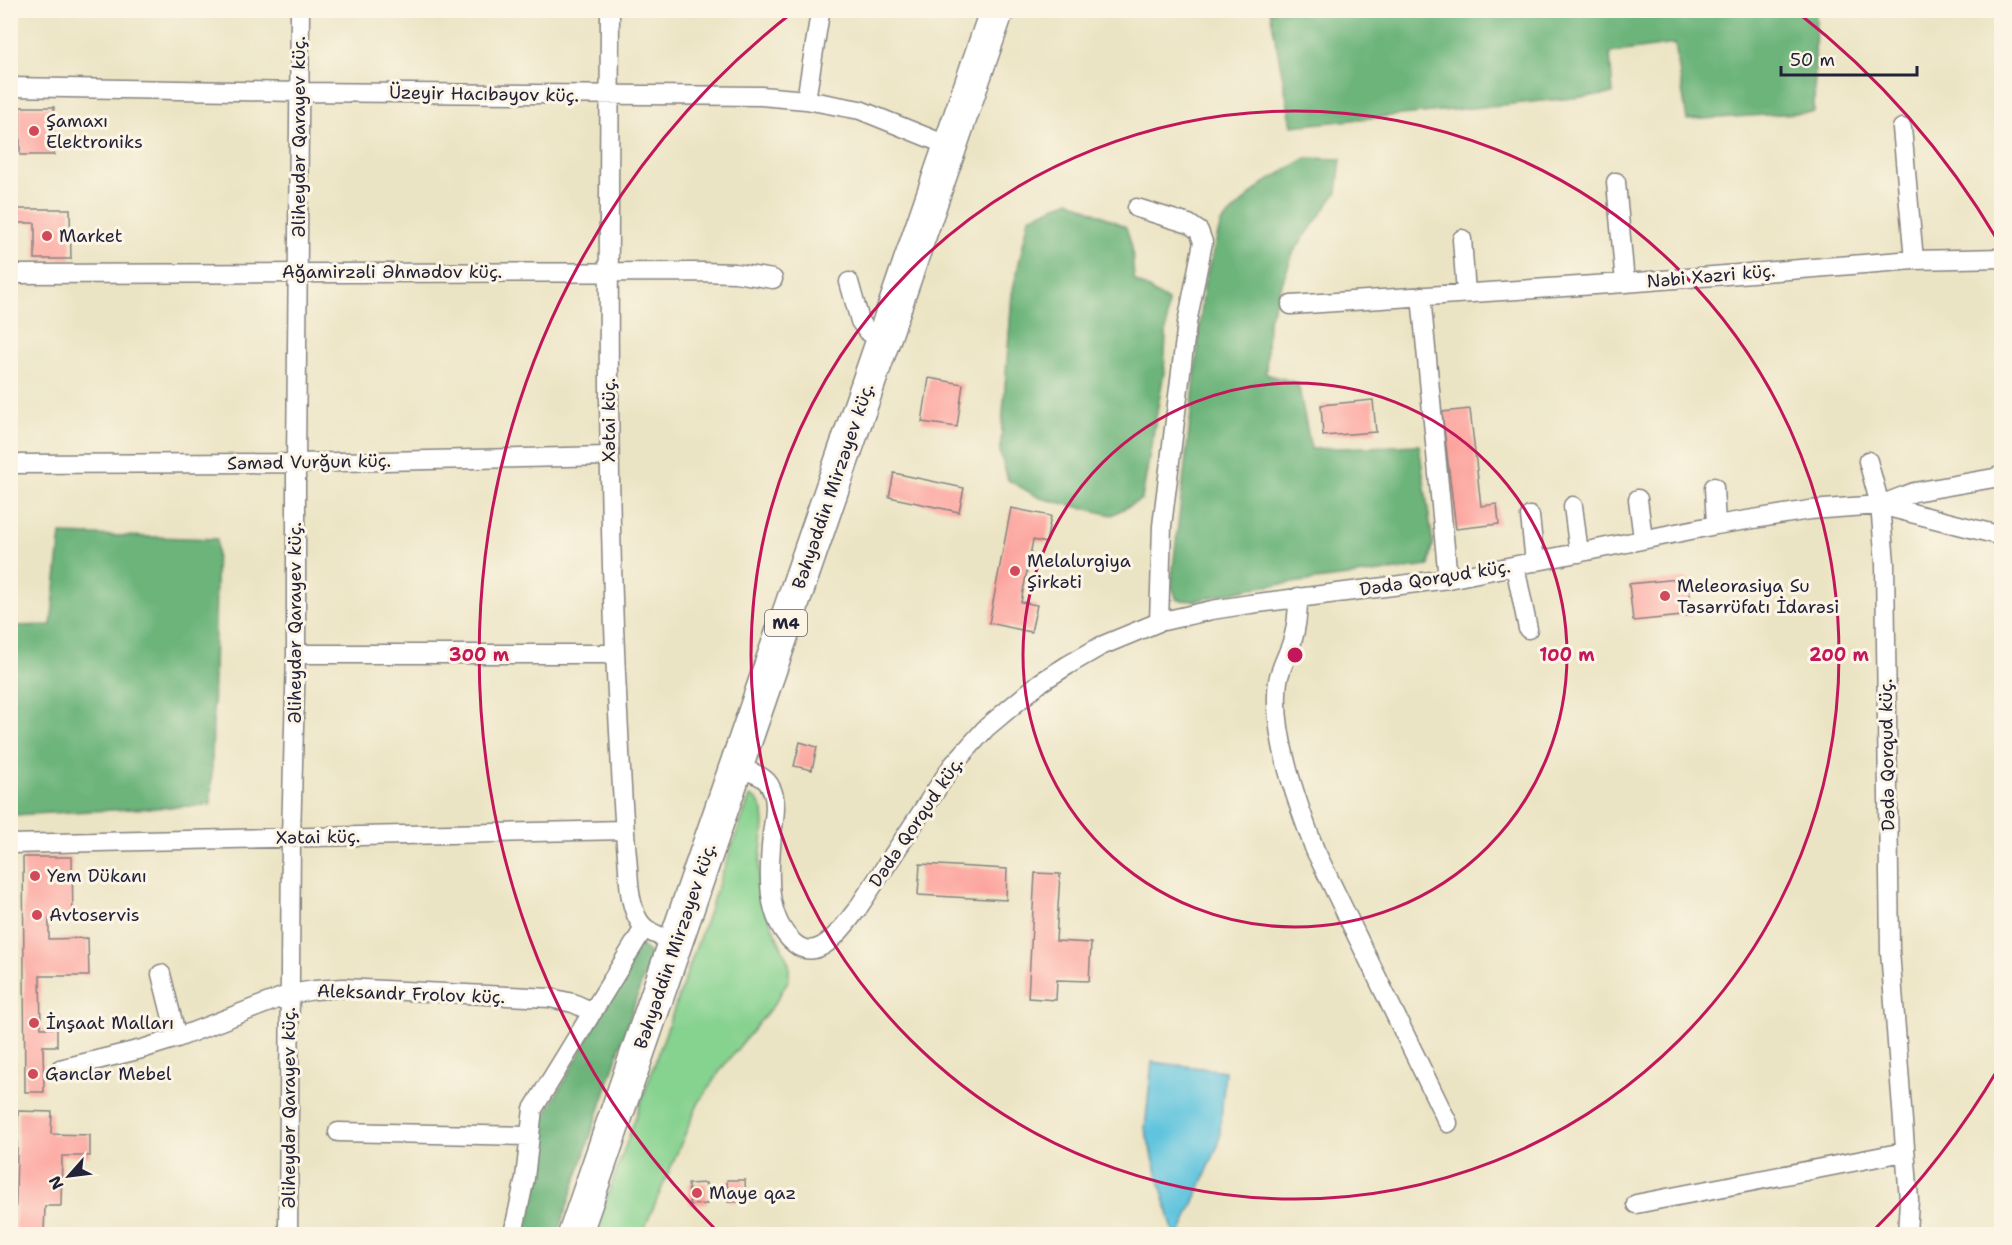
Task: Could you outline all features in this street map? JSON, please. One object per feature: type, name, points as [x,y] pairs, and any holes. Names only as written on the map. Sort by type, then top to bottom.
[{"type":"highway","name":"Bəhyəddin Mirzəyev küç.","points":[[575,1234],[997,10]]},
{"type":"street","name":"Əliheydər Qarayev küç.","points":[[288,1234],[291,837],[296,654],[300,10]]},
{"type":"street","name":"Xətai küç.","points":[[610,10],[608,456],[614,654],[630,895],[638,920],[644,928]]},
{"type":"street","points":[[806,100],[820,13]]},
{"type":"street","name":"Üzeyir Hacıbəyov küç.","points":[[10,87],[761,96],[806,100],[860,110],[949,146]]},
{"type":"street","points":[[1902,128],[1914,260]]},
{"type":"street","points":[[1616,182],[1625,283]]},
{"type":"street","points":[[1137,208],[1189,224],[1199,231],[1203,242],[1187,323],[1162,526],[1159,622]]},
{"type":"street","points":[[1461,239],[1466,293]]},
{"type":"street","name":"Nəbi Xəzri küç.","points":[[1290,305],[1625,283],[1914,260],[2001,258]]},
{"type":"street","name":"Ağamirzəli Əhmədov küç.","points":[[10,274],[701,272],[735,273],[773,279]]},
{"type":"street","points":[[849,282],[860,321],[867,331],[882,340]]},
{"type":"street","points":[[1421,296],[1448,579]]},
{"type":"street","name":"Səməd Vurğun küç.","points":[[10,464],[296,463],[608,456]]},
{"type":"street","points":[[1868,461],[1880,505]]},
{"type":"street","points":[[1880,505],[1914,492],[2001,475]]},
{"type":"street","points":[[1714,487],[1716,525]]},
{"type":"street","points":[[1638,499],[1643,539]]},
{"type":"street","points":[[1880,505],[2001,536]]},
{"type":"street","name":"Dədə Qorqud küç.","points":[[737,767],[766,779],[772,789],[775,807],[770,859],[773,908],[789,939],[799,947],[809,950],[821,947],[841,930],[952,766],[986,728],[1034,688],[1101,646],[1159,622],[1212,610],[1448,579],[1716,525],[1810,510],[1880,505],[1885,563],[1890,951],[1908,1200],[1907,1234]]},
{"type":"street","points":[[1573,506],[1580,552]]},
{"type":"street","points":[[1530,516],[1535,562]]},
{"type":"street","points":[[1515,566],[1528,629]]},
{"type":"street","points":[[1298,597],[1298,618],[1279,679],[1277,706],[1282,744],[1303,818],[1315,850],[1448,1123]]},
{"type":"street","points":[[296,654],[614,654]]},
{"type":"street","name":"Xətai küç.","points":[[10,844],[625,830]]},
{"type":"street","points":[[513,1234],[525,1178],[533,1109],[644,928],[676,942]]},
{"type":"street","points":[[161,974],[177,1038]]},
{"type":"street","name":"Aleksandr Frolov küç.","points":[[60,1069],[177,1038],[290,994],[343,988],[550,998],[573,1002],[593,1011]]},
{"type":"street","points":[[338,1132],[530,1136]]},
{"type":"street","points":[[1636,1204],[1904,1152]]},
{"type":"green space","points":[[1270,11],[1816,11],[1814,112],[1687,120],[1675,44],[1610,53],[1613,94],[1292,126]]},
{"type":"green space","points":[[1306,158],[1341,159],[1337,192],[1294,251],[1268,322],[1266,374],[1298,383],[1311,449],[1419,445],[1433,544],[1429,566],[1251,588],[1195,601],[1177,600],[1171,585],[1204,284],[1221,223],[1261,185]]},
{"type":"green space","points":[[1069,200],[1126,227],[1132,247],[1134,280],[1168,301],[1164,372],[1142,499],[1112,515],[1040,498],[1008,480],[1000,453],[1012,294],[1029,218]]},
{"type":"green space","points":[[61,534],[217,539],[211,805],[13,815],[14,626],[51,625]]},
{"type":"green space","points":[[750,796],[757,800],[763,811],[759,892],[789,964],[789,979],[775,1003],[722,1068],[698,1104],[642,1234],[594,1234]]},
{"type":"green space","points":[[640,945],[651,954],[558,1234],[520,1234],[538,1164],[543,1119]]},
{"type":"water","points":[[1152,1062],[1225,1071],[1219,1143],[1180,1234],[1174,1234],[1145,1129]]},
{"type":"building","points":[[20,107],[54,107],[54,155],[20,155]]},
{"type":"building","points":[[10,209],[70,209],[71,259],[35,259],[35,223],[10,223]]},
{"type":"building","points":[[929,378],[963,384],[957,427],[922,422]]},
{"type":"building","points":[[1373,400],[1376,432],[1323,436],[1321,405]]},
{"type":"building","points":[[1470,409],[1481,506],[1497,504],[1499,524],[1456,529],[1442,412]]},
{"type":"building","points":[[894,473],[964,488],[959,512],[889,497]]},
{"type":"building","points":[[1011,508],[1051,516],[1046,543],[1033,540],[1021,602],[1037,605],[1031,632],[989,623]]},
{"type":"building","points":[[1688,578],[1692,615],[1633,621],[1629,584]]},
{"type":"building","points":[[800,742],[817,747],[812,770],[794,766]]},
{"type":"building","points":[[23,857],[72,857],[73,918],[49,918],[49,939],[88,938],[89,976],[40,976],[41,1028],[57,1028],[57,1046],[43,1046],[44,1092],[25,1092]]},
{"type":"building","points":[[920,864],[1007,869],[1006,900],[918,895]]},
{"type":"building","points":[[1035,873],[1060,874],[1056,941],[1091,943],[1089,981],[1057,980],[1056,1000],[1028,998]]},
{"type":"building","points":[[18,1111],[52,1112],[51,1134],[90,1135],[90,1156],[62,1156],[61,1206],[45,1206],[44,1234],[15,1234]]},
{"type":"building","points":[[727,1180],[745,1180],[746,1201],[728,1202]]},
{"type":"building","points":[[706,1183],[707,1204],[690,1205],[688,1184]]},
{"type":"place","name":"Şamaxı Elektroniks","points":[[34,131]]},
{"type":"place","name":"Market","points":[[47,236]]},
{"type":"place","name":"Melalurgiya Şirkəti","points":[[1015,571]]},
{"type":"place","name":"Meleorasiya Su Təsərrüfatı İdarəsi","points":[[1665,596]]},
{"type":"place","name":"Yem Dükanı","points":[[35,876]]},
{"type":"place","name":"Avtoservis","points":[[37,915]]},
{"type":"place","name":"İnşaat Malları","points":[[34,1023]]},
{"type":"place","name":"Gənclər Mebel","points":[[33,1074]]},
{"type":"place","name":"Maye qaz","points":[[697,1193]]}]
